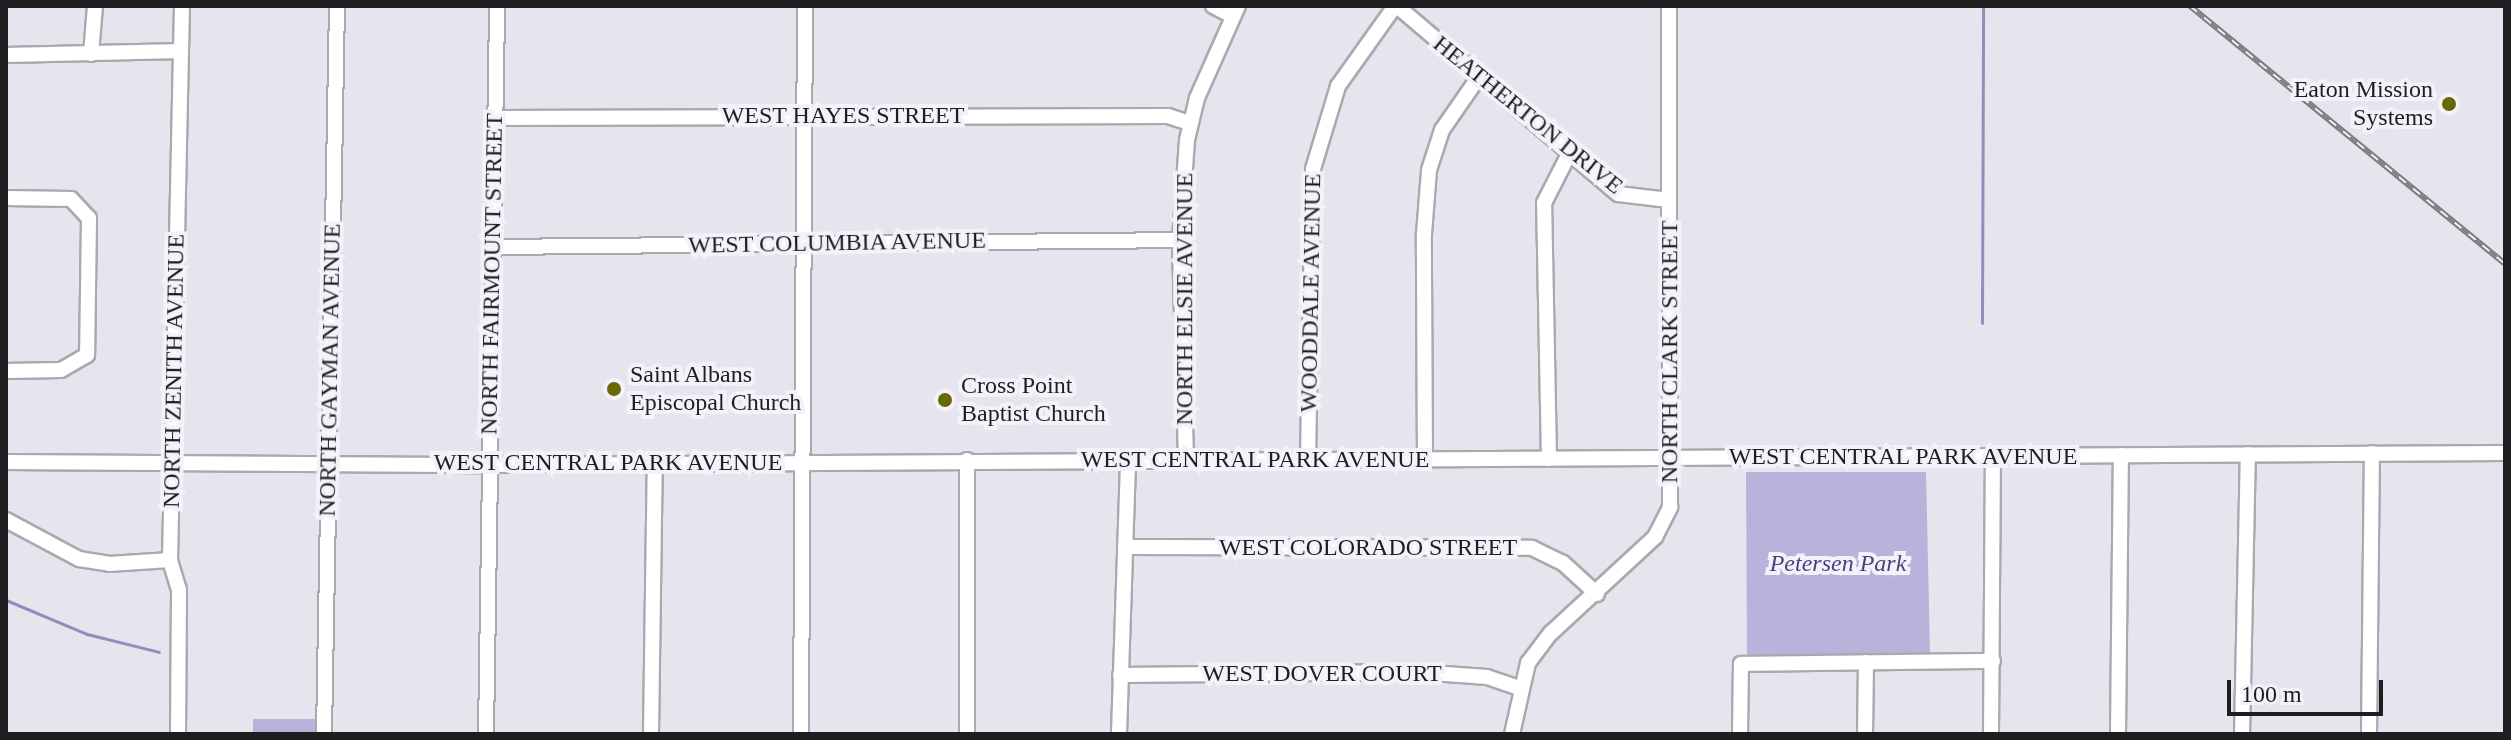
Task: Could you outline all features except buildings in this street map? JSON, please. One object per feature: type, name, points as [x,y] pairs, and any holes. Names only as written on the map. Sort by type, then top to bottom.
[{"type":"street","points":[[91,54],[95,6]]},
{"type":"street","name":"NORTH ZENITH AVENUE","points":[[178,734],[179,590],[170,560],[182,6]]},
{"type":"street","name":"NORTH GAYMAN AVENUE","points":[[324,734],[337,6]]},
{"type":"street","name":"NORTH FAIRMOUNT STREET","points":[[486,734],[497,6]]},
{"type":"street","points":[[801,734],[806,463],[805,6]]},
{"type":"street","points":[[1213,6],[1236,11]]},
{"type":"street","name":"HEATHERTON DRIVE","points":[[1396,6],[1618,194],[1669,200]]},
{"type":"street","name":"WOODDALE AVENUE","points":[[1308,459],[1313,169],[1338,86],[1396,6]]},
{"type":"street","name":"NORTH CLARK STREET","points":[[1512,734],[1521,689],[1538,648],[1655,537],[1670,507],[1673,458],[1669,6]]},
{"type":"street","name":"NORTH ELSIE AVENUE","points":[[1186,459],[1180,240],[1190,123],[1236,11]]},
{"type":"street","points":[[6,55],[181,51]]},
{"type":"street","points":[[1425,461],[1424,234],[1429,170],[1442,130],[1478,78]]},
{"type":"street","name":"WEST HAYES STREET","points":[[494,118],[1168,116],[1190,123]]},
{"type":"street","points":[[1549,459],[1544,203],[1569,154]]},
{"type":"street","points":[[6,198],[71,199],[89,218],[87,355],[61,370],[6,371]]},
{"type":"street","name":"WEST COLUMBIA AVENUE","points":[[494,247],[1180,240]]},
{"type":"street","points":[[2369,734],[2372,453]]},
{"type":"street","name":"WEST CENTRAL PARK AVENUE","points":[[6,462],[488,465],[2505,453]]},
{"type":"street","points":[[2242,734],[2248,454]]},
{"type":"street","points":[[2118,734],[2121,455]]},
{"type":"street","points":[[1991,734],[1993,456]]},
{"type":"street","points":[[1119,734],[1128,459]]},
{"type":"street","points":[[967,460],[967,734]]},
{"type":"street","points":[[651,734],[655,463]]},
{"type":"street","points":[[6,520],[79,559],[109,564],[170,560]]},
{"type":"street","name":"WEST COLORADO STREET","points":[[1125,547],[1532,548],[1563,563],[1597,594]]},
{"type":"street","points":[[1740,734],[1741,664],[1993,661]]},
{"type":"street","points":[[1865,734],[1866,662]]},
{"type":"street","name":"WEST DOVER COURT","points":[[1120,675],[1418,672],[1487,677],[1521,689]]},
{"type":"green space","name":"Petersen Park","points":[[1746,472],[1926,472],[1930,653],[1747,656]]},
{"type":"green space","points":[[253,719],[320,719],[319,734],[253,734]]},
{"type":"waterway","points":[[1982,323],[1983,6]]},
{"type":"waterway","points":[[6,600],[87,634],[159,652]]},
{"type":"railway","points":[[2190,6],[2505,264]]},
{"type":"place","name":"Eaton Mission Systems","points":[[2449,104]]},
{"type":"place","name":"Saint Albans Episcopal Church","points":[[614,389]]},
{"type":"place","name":"Cross Point Baptist Church","points":[[945,400]]}]
